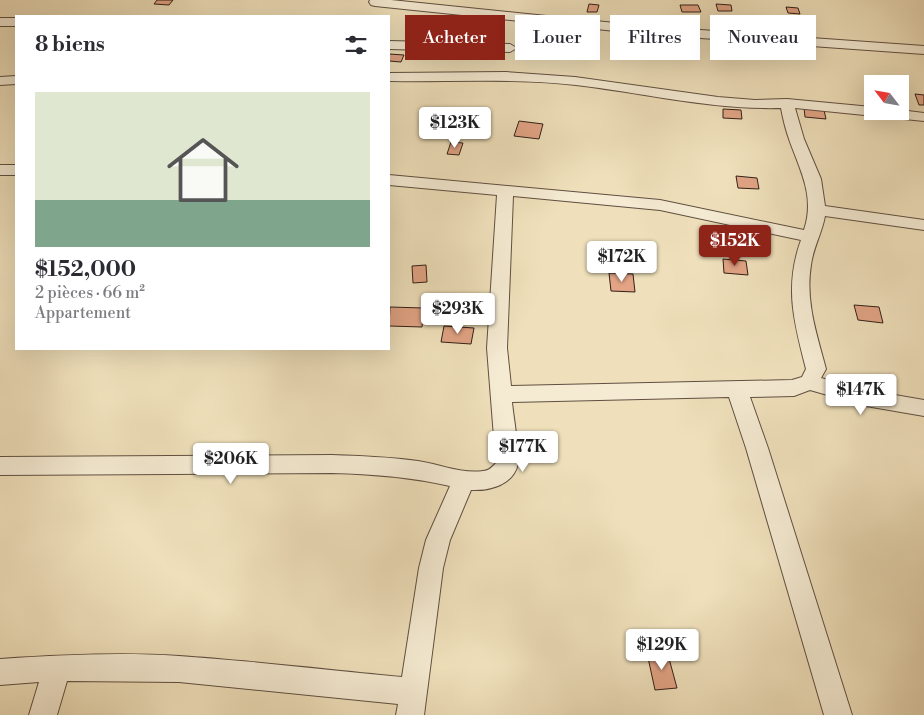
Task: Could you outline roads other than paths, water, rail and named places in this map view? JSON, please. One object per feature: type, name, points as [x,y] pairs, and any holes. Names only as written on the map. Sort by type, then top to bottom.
[{"type":"street","points":[[374,4],[644,30],[924,50]]},
{"type":"street","points":[[0,22],[15,22]]},
{"type":"street","points":[[390,45],[510,48]]},
{"type":"street","points":[[390,77],[506,76],[595,83],[755,104],[787,103],[864,110]]},
{"type":"street","points":[[0,81],[15,80]]},
{"type":"street","points":[[502,394],[794,388],[809,382],[816,369],[802,317],[799,298],[802,265],[818,210],[814,184],[797,142],[787,103]]},
{"type":"street","points":[[909,115],[924,117]]},
{"type":"street","points":[[390,180],[660,205],[809,236]]},
{"type":"street","points":[[0,466],[387,466],[420,470],[482,482],[496,478],[504,471],[507,456],[497,348],[505,191]]},
{"type":"street","points":[[818,210],[924,224]]},
{"type":"street","points":[[809,382],[844,394],[888,404],[924,408]]},
{"type":"street","points":[[737,390],[763,466],[838,715]]},
{"type":"street","points":[[0,672],[57,668],[126,667],[179,669],[412,704],[431,568],[438,540],[450,509],[465,480]]},
{"type":"street","points":[[43,715],[57,668]]}]
